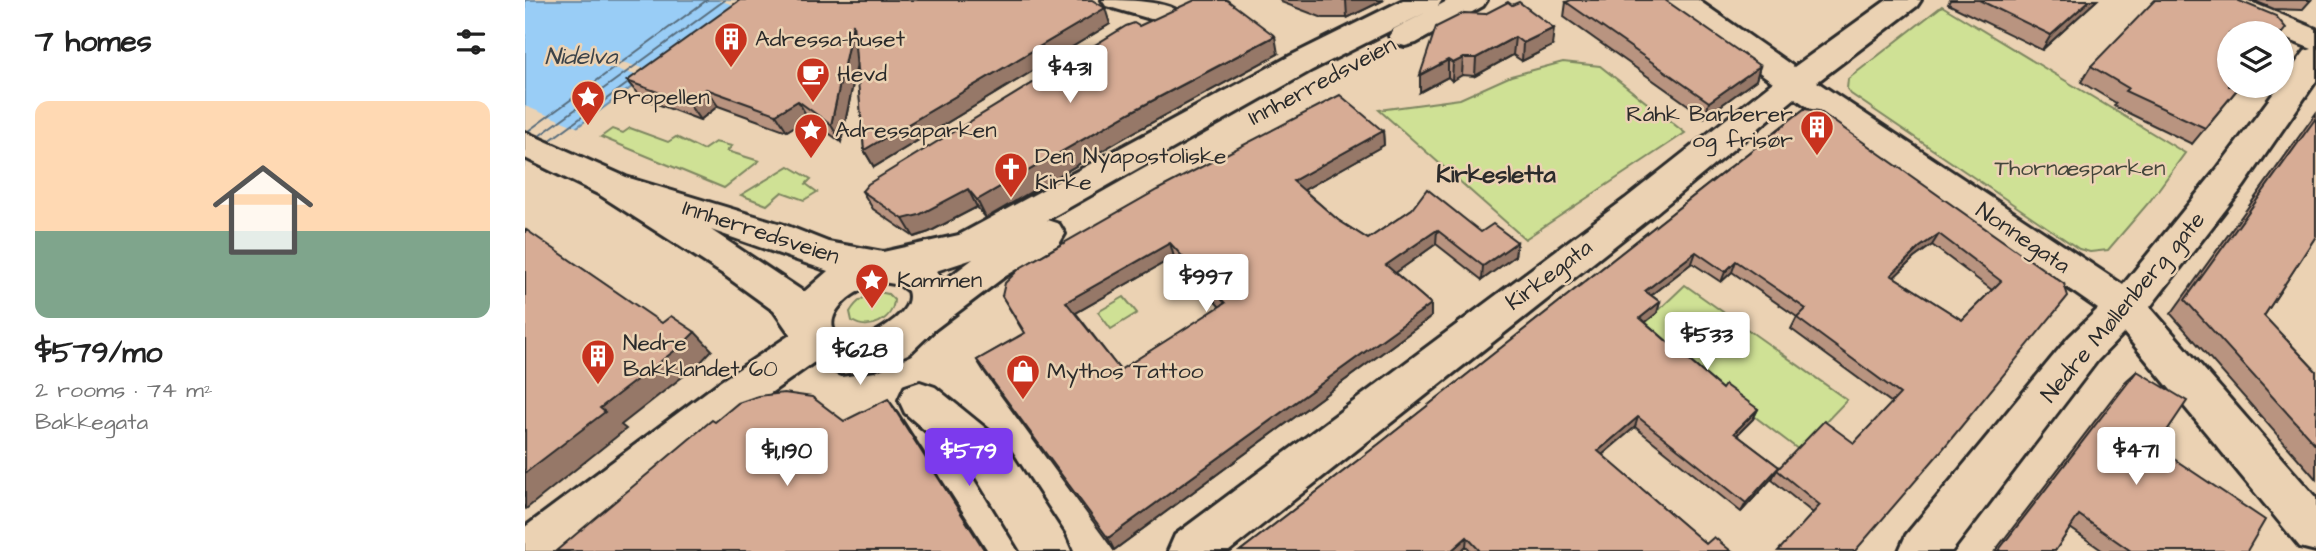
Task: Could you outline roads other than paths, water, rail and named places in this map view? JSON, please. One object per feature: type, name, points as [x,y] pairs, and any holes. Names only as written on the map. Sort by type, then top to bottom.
[{"type":"street","points":[[1117,0],[1183,9],[1119,35]]},
{"type":"street","name":"Innherredsveien","points":[[613,186],[772,234],[823,256],[883,267],[972,246],[1301,63],[1427,0]]},
{"type":"street","name":"Innherredsveien","points":[[924,317],[990,267],[1150,174],[1472,0]]},
{"type":"street","name":"Nonnegata","points":[[1678,0],[2127,308],[2316,532]]},
{"type":"street","name":"Kirkegata","points":[[1192,551],[1629,215],[1794,82],[1906,0]]},
{"type":"street","points":[[2220,0],[2316,40]]},
{"type":"street","name":"Nedre Møllenberg gate","points":[[1923,551],[2083,349],[2127,308],[2230,178],[2316,58]]},
{"type":"street","points":[[525,144],[613,186]]},
{"type":"street","name":"Innherredsveien","points":[[613,186],[788,300],[811,335]]},
{"type":"street","points":[[883,267],[911,272],[923,281],[929,302],[924,317],[900,341],[870,354],[849,357],[824,351],[811,335],[812,314],[819,302],[836,286],[861,273],[883,267]]},
{"type":"street","points":[[530,551],[811,335]]},
{"type":"street","points":[[919,400],[988,457],[1047,551]]},
{"type":"water","name":"Nidelva","points":[[525,0],[751,0],[525,165]]},
{"type":"place","name":"Adressa-huset","points":[[731,69]]},
{"type":"place","name":"Hevd","points":[[813,104]]},
{"type":"place","name":"Propellen","points":[[588,127]]},
{"type":"place","name":"Ráhk Barberer og frisør","points":[[1817,157]]},
{"type":"place","name":"Adressaparken","points":[[811,160]]},
{"type":"place","name":"Den Nyapostoliske Kirke","points":[[1011,199]]},
{"type":"place","name":"Kammen","points":[[872,310]]},
{"type":"place","name":"Nedre Bakklandet 60","points":[[598,386]]},
{"type":"place","name":"Mythos Tattoo","points":[[1023,401]]},
{"type":"district","name":"Kirkesletta","points":[[1496,175]]},
{"type":"park label","name":"Thornæsparken","points":[[2080,168]]}]
